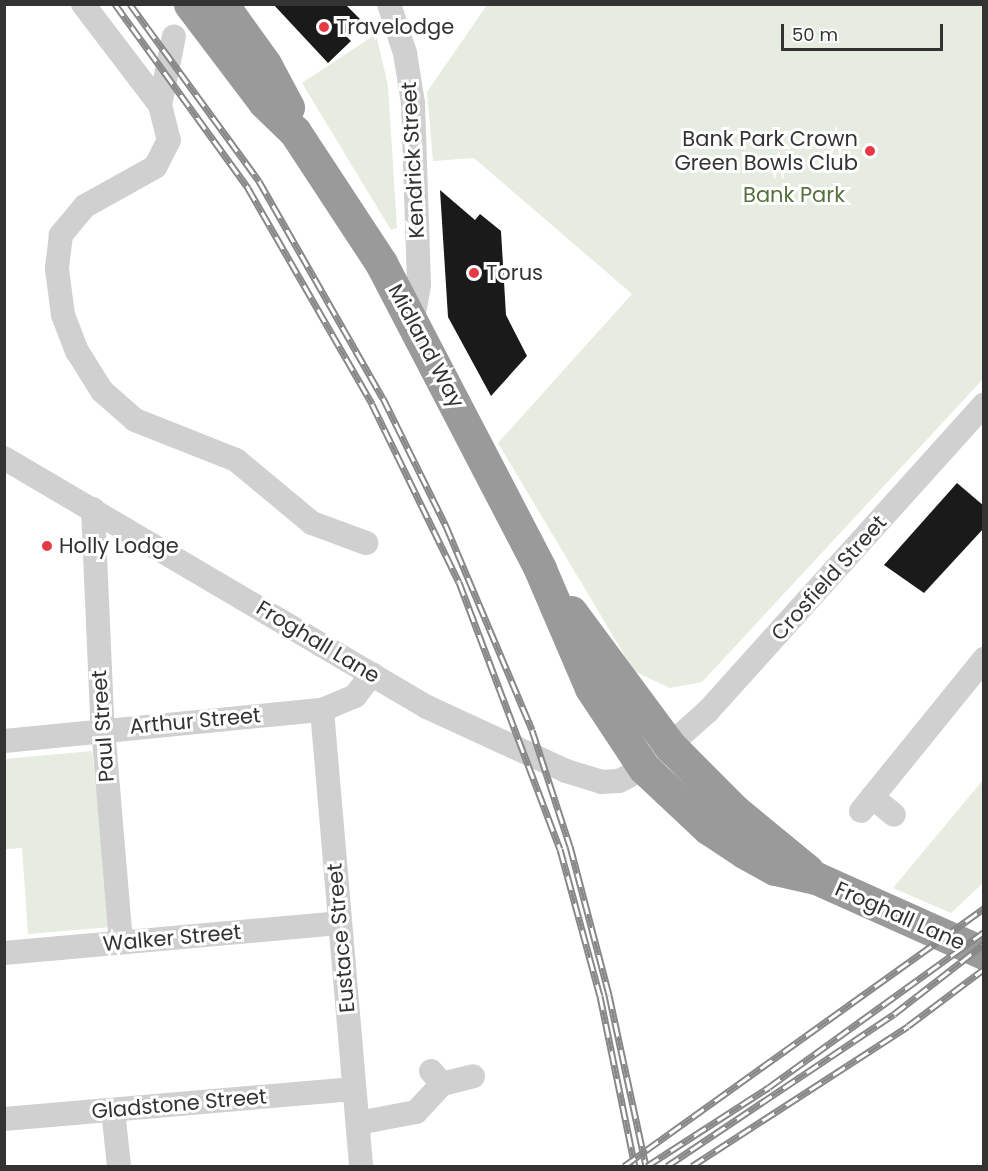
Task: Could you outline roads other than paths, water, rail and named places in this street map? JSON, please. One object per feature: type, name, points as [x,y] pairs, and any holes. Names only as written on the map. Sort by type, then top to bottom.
[{"type":"highway","name":"Midland Way","points":[[190,4],[264,102],[295,132],[413,318],[540,569],[591,688],[644,768]]},
{"type":"highway","name":"Midland Way","points":[[222,4],[284,93],[295,132]]},
{"type":"highway","name":"Midland Way","points":[[540,569],[670,746]]},
{"type":"highway","name":"Froghall Lane","points":[[670,746],[735,811],[816,878]]},
{"type":"highway","name":"Froghall Lane","points":[[644,768],[719,837],[775,869],[816,878],[984,953]]},
{"type":"street","points":[[83,4],[160,105],[169,140],[161,160],[145,175],[85,206],[62,235],[57,269],[63,315],[77,351],[102,391],[135,420],[236,460],[312,523],[366,543]]},
{"type":"street","name":"Kendrick Street","points":[[388,4],[405,53],[413,103],[420,285],[413,318]]},
{"type":"street","points":[[160,105],[174,36]]},
{"type":"street","name":"Crosfield Street","points":[[670,746],[748,668],[980,417]]},
{"type":"street","name":"Froghall Lane","points":[[4,458],[427,706],[578,775],[619,781],[644,768],[670,746]]},
{"type":"street","name":"Paul Street","points":[[93,509],[103,729],[121,942]]},
{"type":"street","points":[[894,815],[866,804],[984,659]]},
{"type":"street","name":"Arthur Street","points":[[4,741],[103,729],[322,710],[355,696],[372,674]]},
{"type":"street","name":"Eustace Street","points":[[322,710],[361,1167]]},
{"type":"street","name":"Walker Street","points":[[4,953],[339,923]]},
{"type":"street","points":[[358,1123],[416,1112],[436,1077],[473,1076]]},
{"type":"street","name":"Gladstone Street","points":[[4,1119],[354,1089]]},
{"type":"street","points":[[113,1110],[119,1167]]},
{"type":"railway","points":[[115,4],[248,188],[372,404],[459,582],[560,849],[600,996],[635,1166]]},
{"type":"railway","points":[[130,4],[259,181],[383,398],[446,526],[532,730],[570,846],[609,995],[646,1166]]},
{"type":"railway","points":[[624,1166],[984,908]]},
{"type":"railway","points":[[647,1166],[769,1087],[984,932]]},
{"type":"railway","points":[[667,1166],[894,1014],[984,944]]},
{"type":"railway","points":[[692,1166],[908,1026],[984,969]]},
{"type":"place","name":"Travelodge","points":[[324,27]]},
{"type":"place","name":"Bank Park Crown Green Bowls Club","points":[[870,151]]},
{"type":"place","name":"Torus","points":[[474,273]]},
{"type":"place","name":"Holly Lodge","points":[[47,546]]},
{"type":"park label","name":"Bank Park","points":[[794,195]]}]
